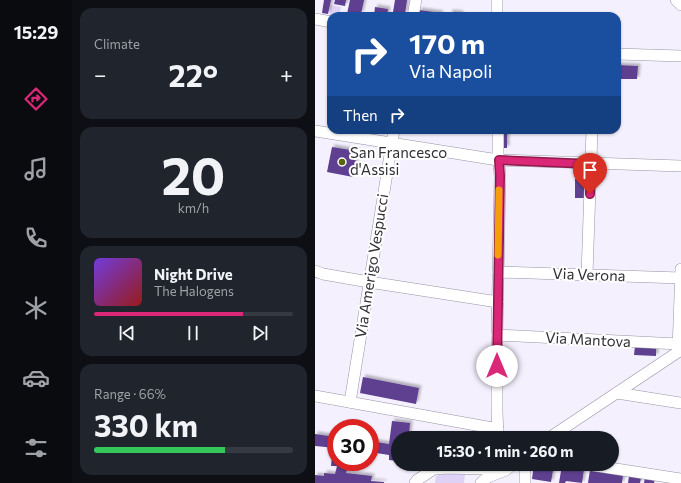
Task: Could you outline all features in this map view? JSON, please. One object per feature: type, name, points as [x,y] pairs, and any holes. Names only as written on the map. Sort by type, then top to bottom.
[{"type":"street","points":[[414,12],[416,0]]},
{"type":"street","points":[[497,0],[497,12]]},
{"type":"street","points":[[676,0],[681,5]]},
{"type":"street","points":[[315,19],[327,21]]},
{"type":"street","points":[[621,54],[681,56]]},
{"type":"street","points":[[315,131],[327,133]]},
{"type":"street","points":[[333,134],[499,160],[681,166]]},
{"type":"street","name":"Via Amerigo Vespucci","points":[[350,402],[393,134]]},
{"type":"street","points":[[498,134],[500,176],[497,336],[498,431]]},
{"type":"street","points":[[587,275],[592,134]]},
{"type":"street","points":[[560,431],[617,393],[679,348],[681,269]]},
{"type":"street","points":[[315,271],[323,274],[369,282],[498,302]]},
{"type":"street","name":"Via Verona","points":[[498,272],[681,278]]},
{"type":"street","name":"Via Mantova","points":[[497,336],[679,348]]},
{"type":"street","points":[[617,393],[681,403]]},
{"type":"street","points":[[315,396],[488,431]]},
{"type":"street","points":[[619,469],[681,479]]},
{"type":"street","points":[[415,483],[431,471]]},
{"type":"street","points":[[481,483],[488,477],[503,471]]},
{"type":"street","points":[[520,471],[525,483]]},
{"type":"shaded area","points":[[331,5],[341,7],[340,12],[330,12]]},
{"type":"shaded area","points":[[445,473],[465,474],[464,483],[435,483],[436,476]]},
{"type":"building","points":[[324,0],[331,0],[328,12],[327,14],[322,13]]},
{"type":"building","points":[[335,0],[346,0],[345,6],[334,4]]},
{"type":"building","points":[[350,0],[364,0],[361,12],[347,12]]},
{"type":"building","points":[[395,0],[407,0],[405,12],[393,12]]},
{"type":"building","points":[[375,7],[388,9],[388,12],[374,12]]},
{"type":"building","points":[[419,10],[434,12],[419,12]]},
{"type":"building","points":[[621,65],[638,66],[637,79],[621,79]]},
{"type":"building","points":[[502,134],[507,134],[507,148],[502,148]]},
{"type":"building","name":"San Francesco d'Assisi","points":[[332,147],[357,151],[353,177],[327,172]]},
{"type":"building","points":[[575,179],[587,180],[586,198],[575,198]]},
{"type":"building","points":[[635,346],[656,347],[656,356],[634,355]]},
{"type":"building","points":[[363,377],[419,388],[416,404],[360,393]]},
{"type":"building","points":[[392,421],[410,423],[409,431],[391,431],[391,460],[389,460],[389,455],[379,453],[379,442],[389,444]]},
{"type":"building","points":[[315,434],[327,436],[327,447],[315,446]]},
{"type":"building","points":[[336,471],[347,471],[346,473],[372,476],[371,481],[384,483],[315,483],[315,475],[324,476],[324,473],[335,474]]},
{"type":"building","points":[[533,471],[553,471],[551,482],[532,479]]},
{"type":"building","points":[[561,471],[584,471],[582,483],[566,481],[565,483],[559,483]]},
{"type":"building","points":[[590,471],[623,475],[622,483],[588,483]]},
{"type":"building","points":[[629,476],[641,478],[640,483],[628,483]]},
{"type":"building","points":[[645,477],[655,478],[654,483],[644,483]]},
{"type":"slow traffic","points":[[498,255],[499,190]]},
{"type":"place","name":"San Francesco d'Assisi","points":[[342,162]]},
{"type":"route","points":[[497,366],[499,160],[591,164],[590,194]]}]
